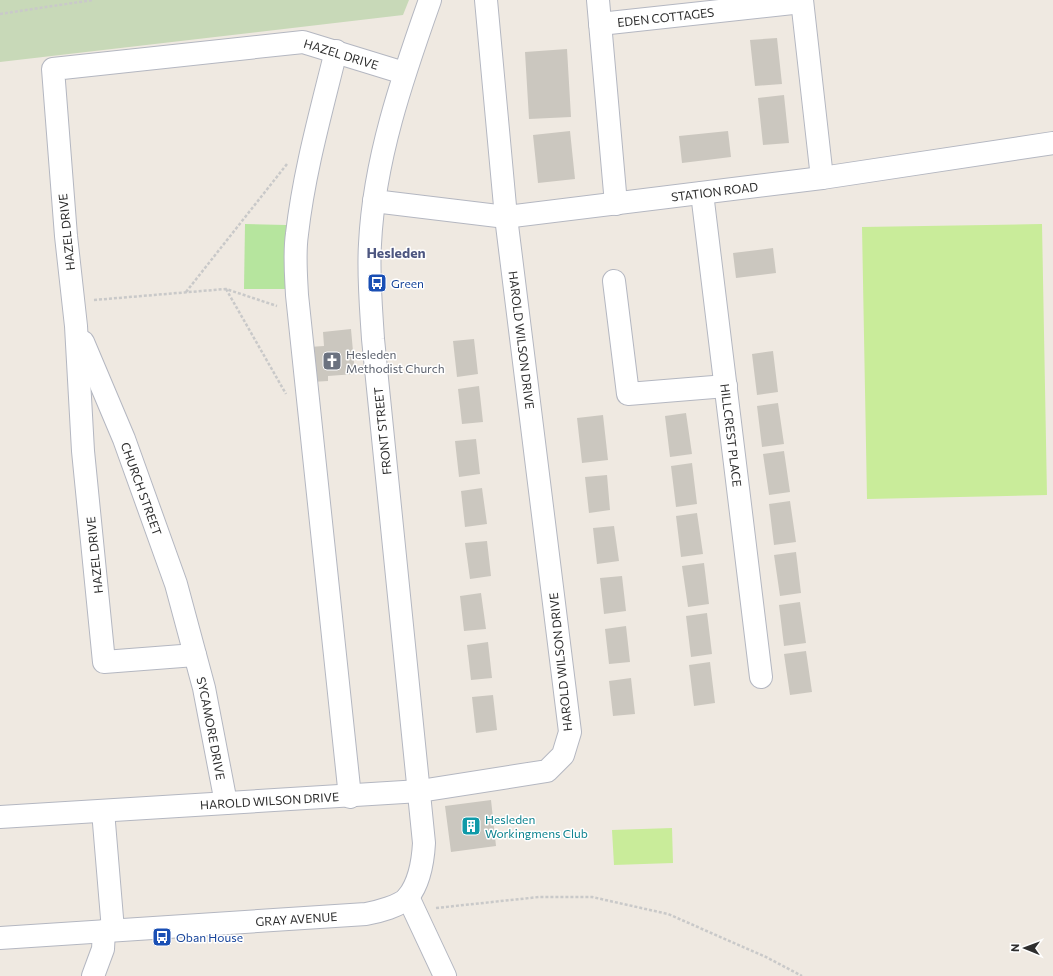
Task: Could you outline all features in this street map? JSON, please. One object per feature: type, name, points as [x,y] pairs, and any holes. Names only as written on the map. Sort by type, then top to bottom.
[{"type":"street","points":[[404,73],[430,0]]},
{"type":"street","name":"HAROLD WILSON DRIVE","points":[[0,817],[350,797],[420,791],[547,771],[562,755],[570,732],[506,217],[486,0]]},
{"type":"street","name":"EDEN COTTAGES","points":[[598,0],[616,204]]},
{"type":"street","name":"EDEN COTTAGES","points":[[600,24],[802,1],[822,178]]},
{"type":"street","name":"HAZEL DRIVE","points":[[195,655],[104,662],[83,451],[76,326],[66,236],[52,68],[303,42],[404,73]]},
{"type":"street","points":[[336,51],[309,162],[297,234],[295,265],[350,797]]},
{"type":"street","name":"FRONT STREET","points":[[404,73],[387,135],[374,201],[370,244],[370,292],[373,339],[420,791]]},
{"type":"street","name":"STATION ROAD","points":[[374,201],[506,217],[822,178],[1053,143]]},
{"type":"street","name":"HILLCREST PLACE","points":[[702,193],[761,677]]},
{"type":"street","points":[[614,281],[628,394],[726,386]]},
{"type":"street","name":"CHURCH STREET","points":[[76,326],[124,439],[176,584],[195,655]]},
{"type":"street","name":"SYCAMORE DRIVE","points":[[195,655],[204,688],[226,803]]},
{"type":"street","points":[[420,791],[424,844],[422,865],[408,897],[445,976]]},
{"type":"street","points":[[93,976],[108,930],[102,810]]},
{"type":"street","name":"GRAY AVENUE","points":[[0,938],[366,914],[386,910],[408,897]]},
{"type":"path","points":[[0,14],[93,0]]},
{"type":"path","points":[[186,292],[290,159]]},
{"type":"path","points":[[74,302],[226,289],[299,313]]},
{"type":"path","points":[[226,289],[289,399]]},
{"type":"path","points":[[408,897],[426,907],[434,908],[540,897],[592,897],[668,914],[766,957],[802,976]]},
{"type":"green space","points":[[0,0],[409,0],[403,15],[0,62]]},
{"type":"green space","points":[[245,224],[286,225],[285,289],[244,289]]},
{"type":"green space","points":[[1042,224],[1047,495],[867,499],[862,227]]},
{"type":"green space","points":[[672,828],[673,863],[614,865],[612,830]]},
{"type":"building","points":[[777,38],[782,84],[755,86],[750,40]]},
{"type":"building","points":[[567,49],[571,117],[529,119],[525,52]]},
{"type":"building","points":[[784,95],[789,143],[763,145],[758,98]]},
{"type":"building","points":[[570,131],[575,179],[538,183],[533,135]]},
{"type":"building","points":[[728,131],[731,157],[682,163],[679,136]]},
{"type":"building","points":[[773,248],[776,273],[736,278],[733,253]]},
{"type":"building","name":"Hesleden Methodist Church","points":[[351,329],[355,374],[328,376],[328,381],[311,382],[309,347],[324,346],[323,332]]},
{"type":"building","points":[[474,339],[478,374],[457,377],[453,341]]},
{"type":"building","points":[[773,351],[778,392],[757,395],[752,354]]},
{"type":"building","points":[[479,386],[483,422],[462,424],[458,389]]},
{"type":"building","points":[[778,403],[784,444],[762,447],[757,406]]},
{"type":"building","points":[[686,413],[692,454],[670,457],[665,416]]},
{"type":"building","points":[[603,415],[608,460],[582,463],[577,418]]},
{"type":"building","points":[[476,439],[480,474],[459,477],[455,441]]},
{"type":"building","points":[[784,451],[790,492],[769,495],[763,454]]},
{"type":"building","points":[[692,463],[697,504],[676,507],[671,466]]},
{"type":"building","points":[[607,475],[610,510],[589,513],[585,477]]},
{"type":"building","points":[[482,488],[487,524],[465,527],[461,491]]},
{"type":"building","points":[[790,501],[796,542],[774,545],[769,504]]},
{"type":"building","points":[[697,513],[703,554],[681,557],[676,516]]},
{"type":"building","points":[[614,526],[619,561],[597,564],[593,528]]},
{"type":"building","points":[[487,541],[491,576],[470,579],[465,543]]},
{"type":"building","points":[[796,552],[801,593],[780,596],[774,555]]},
{"type":"building","points":[[704,563],[709,604],[688,607],[682,566]]},
{"type":"building","points":[[622,576],[626,611],[604,614],[600,578]]},
{"type":"building","points":[[481,593],[486,629],[464,631],[460,596]]},
{"type":"building","points":[[800,602],[806,643],[784,646],[779,605]]},
{"type":"building","points":[[707,613],[712,654],[691,657],[686,616]]},
{"type":"building","points":[[626,626],[630,662],[609,664],[605,629]]},
{"type":"building","points":[[488,642],[492,678],[471,680],[467,645]]},
{"type":"building","points":[[806,651],[812,692],[790,695],[784,654]]},
{"type":"building","points":[[710,662],[715,703],[694,706],[689,665]]},
{"type":"building","points":[[631,678],[635,714],[613,716],[609,681]]},
{"type":"building","points":[[493,695],[497,730],[476,733],[472,697]]},
{"type":"building","name":"Hesleden Workingmens Club","points":[[491,800],[496,846],[451,852],[445,806]]},
{"type":"place","name":"Green","points":[[377,283]]},
{"type":"place","name":"Hesleden Methodist Church","points":[[332,361]]},
{"type":"place","name":"Hesleden Workingmens Club","points":[[471,826]]},
{"type":"place","name":"Oban House","points":[[162,937]]},
{"type":"district","name":"Hesleden","points":[[396,252]]}]
